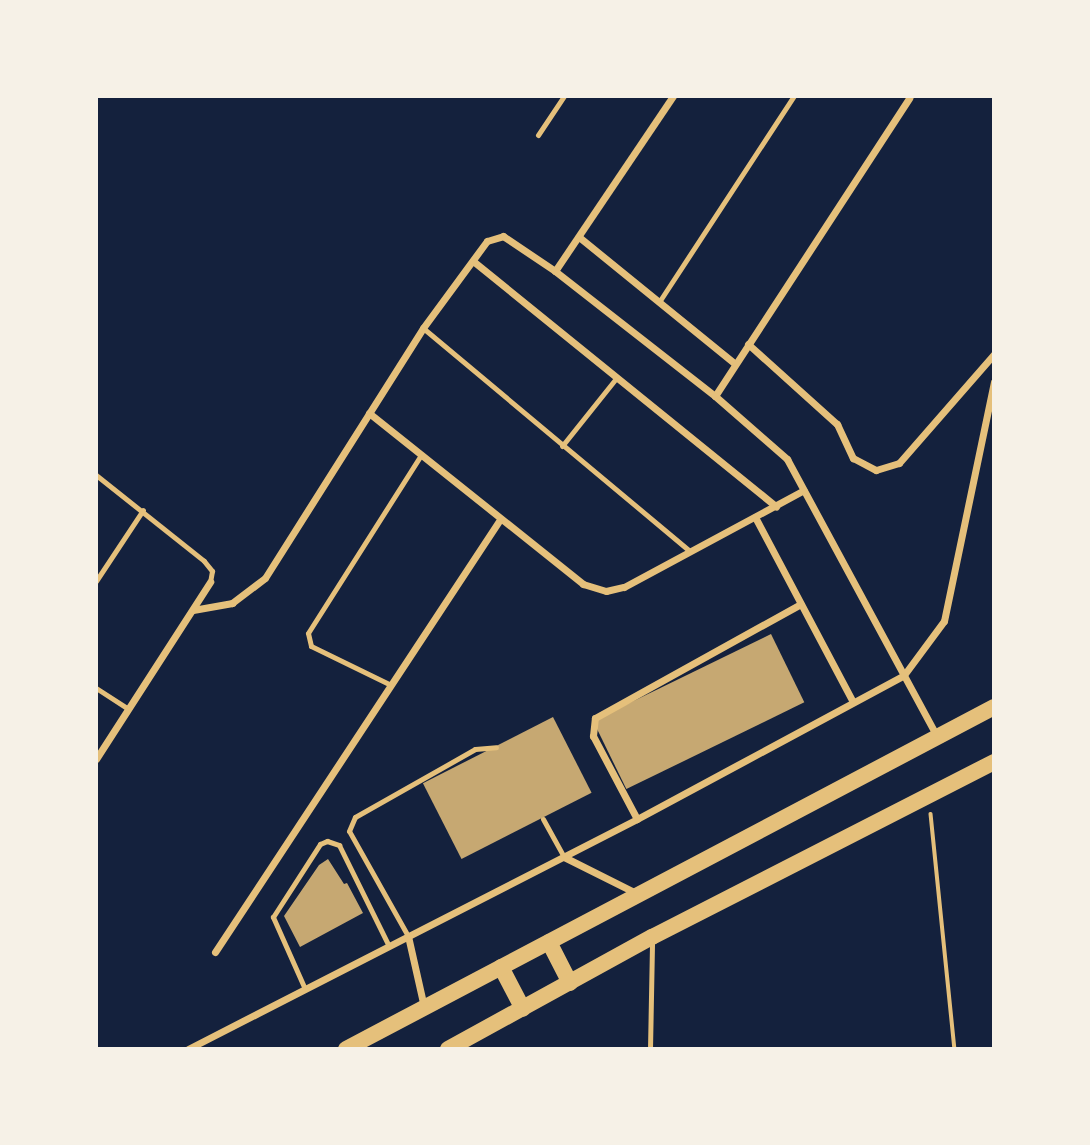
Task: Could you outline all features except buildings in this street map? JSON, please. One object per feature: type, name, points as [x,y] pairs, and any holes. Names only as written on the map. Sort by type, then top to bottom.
[{"type":"main road","points":[[346,1049],[994,707]]},
{"type":"main road","points":[[448,1049],[652,937],[994,762]]},
{"type":"main road","points":[[549,942],[570,983]]},
{"type":"main road","points":[[501,967],[523,1009]]},
{"type":"street","points":[[555,271],[673,96]]},
{"type":"street","points":[[715,396],[909,98]]},
{"type":"street","points":[[193,610],[232,603],[265,578],[423,328],[486,241],[503,236],[555,271],[715,396],[787,460],[937,736]]},
{"type":"street","points":[[579,237],[735,364]]},
{"type":"street","points":[[472,261],[776,506]]},
{"type":"street","points":[[748,344],[837,424],[853,458],[865,468],[890,468],[899,463],[994,354]]},
{"type":"street","points":[[187,1049],[637,819],[904,675],[944,621],[994,382]]},
{"type":"street","points":[[369,413],[499,521],[583,584],[606,591],[624,587],[804,490]]},
{"type":"street","points":[[755,517],[853,702]]},
{"type":"street","points":[[215,952],[499,521]]},
{"type":"street","points":[[96,759],[210,582]]},
{"type":"street","points":[[637,819],[593,736],[595,718],[801,604]]},
{"type":"street","points":[[564,857],[639,894]]},
{"type":"street","points":[[408,936],[425,1007]]},
{"type":"lane","points":[[538,135],[564,96]]},
{"type":"lane","points":[[659,302],[794,96]]},
{"type":"lane","points":[[423,328],[690,551]]},
{"type":"lane","points":[[562,446],[618,376]]},
{"type":"lane","points":[[391,685],[312,646],[308,634],[421,455]]},
{"type":"lane","points":[[96,475],[204,561],[212,572],[210,582]]},
{"type":"lane","points":[[96,581],[143,510]]},
{"type":"lane","points":[[96,688],[128,709]]},
{"type":"lane","points":[[408,936],[349,831],[355,817],[475,749],[496,747]]},
{"type":"lane","points":[[543,819],[564,857]]},
{"type":"lane","points":[[305,989],[273,918],[320,844],[327,841],[339,845],[389,946]]},
{"type":"lane","points":[[650,1049],[652,937]]},
{"type":"path","points":[[929,794],[955,1049]]}]
